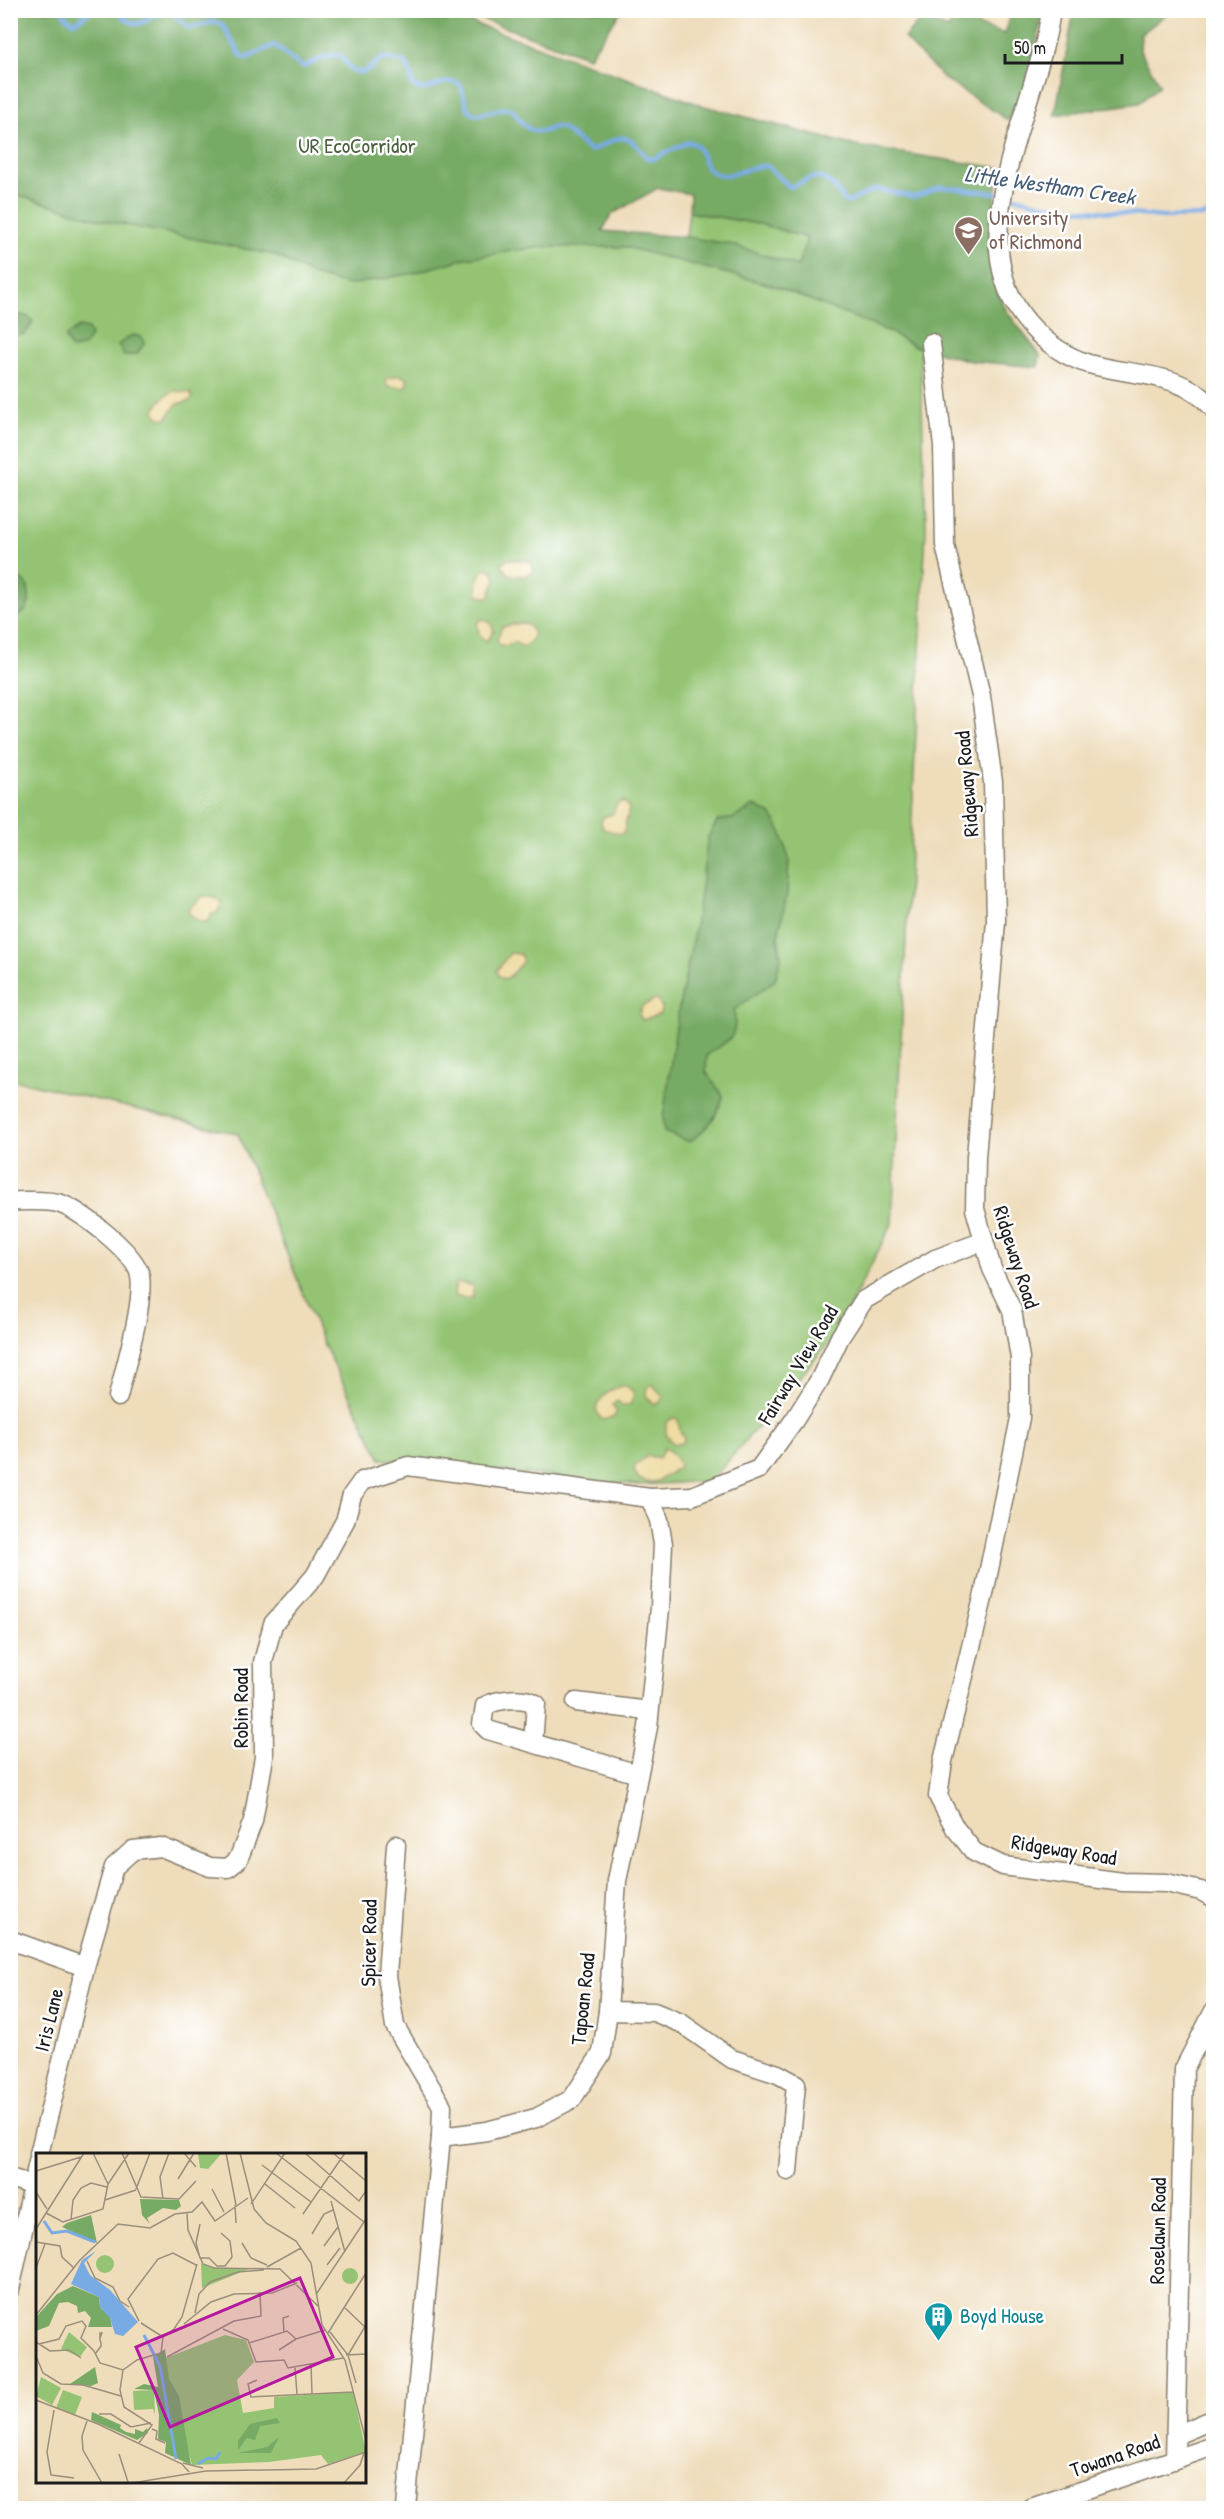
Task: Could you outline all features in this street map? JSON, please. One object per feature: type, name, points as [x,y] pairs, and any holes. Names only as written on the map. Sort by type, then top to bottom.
[{"type":"street","points":[[1051,10],[1041,57],[1008,173],[1001,209],[998,244],[1007,288],[1017,309],[1037,334],[1076,359],[1173,380],[1211,402]]},
{"type":"street","name":"Ridgeway Road","points":[[931,343],[943,446],[945,545],[981,696],[993,782],[996,921],[976,1157],[975,1209],[992,1269],[1012,1311],[1020,1358],[1020,1418],[984,1594],[943,1761],[938,1796],[955,1828],[974,1852],[1003,1866],[1123,1882],[1166,1883],[1201,1892],[1214,1898]]},
{"type":"street","points":[[10,1201],[60,1204],[109,1236],[123,1248],[139,1272],[140,1298],[118,1397]]},
{"type":"street","name":"Fairway View Road","points":[[650,1498],[692,1496],[759,1469],[820,1379],[840,1337],[864,1300],[935,1259],[984,1241]]},
{"type":"street","name":"Robin Road","points":[[85,1967],[114,1867],[133,1850],[161,1847],[210,1867],[228,1868],[238,1860],[253,1821],[264,1757],[263,1662],[273,1624],[315,1576],[345,1521],[352,1495],[362,1481],[408,1466],[650,1498]]},
{"type":"street","name":"Tapoan Road","points":[[441,2137],[487,2131],[536,2118],[572,2099],[602,2053],[608,2011],[615,1897],[649,1711],[660,1608],[663,1544],[659,1520],[650,1498]]},
{"type":"street","points":[[576,1702],[649,1711]]},
{"type":"street","points":[[533,1743],[638,1774]]},
{"type":"street","name":"Spicer Road","points":[[396,1845],[387,1976],[394,2026],[442,2106],[441,2137]]},
{"type":"street","points":[[10,1940],[85,1967]]},
{"type":"street","name":"Iris Lane","points":[[39,2153],[85,1967]]},
{"type":"street","points":[[608,2011],[654,2012],[681,2023],[732,2059],[777,2074],[796,2084],[788,2170]]},
{"type":"street","name":"Roselawn Road","points":[[1175,2459],[1184,2069],[1214,2011]]},
{"type":"street","points":[[406,2508],[441,2137]]},
{"type":"street","points":[[10,2289],[36,2170]]},
{"type":"street","points":[[10,2178],[32,2185]]},
{"type":"street","name":"Towana Road","points":[[1176,2435],[1214,2419]]},
{"type":"street","name":"Towana Road","points":[[1031,2508],[1214,2446]]},
{"type":"green space","name":"UR EcoCorridor","points":[[10,11],[440,11],[701,105],[856,146],[1001,168],[991,220],[992,273],[1004,306],[1040,355],[1038,367],[971,361],[914,346],[890,332],[775,286],[626,247],[541,247],[466,258],[414,273],[349,285],[312,275],[275,255],[101,220],[11,193]],"holes":[[[658,188],[690,194],[689,212],[764,225],[807,238],[798,266],[730,244],[686,237],[602,231],[612,214]]]},
{"type":"green space","points":[[458,11],[621,11],[589,57]]},
{"type":"green space","points":[[1012,11],[1044,11],[1022,98],[1009,121],[944,79],[904,38],[922,18],[948,29],[954,18],[1005,34]]},
{"type":"green space","points":[[1074,11],[1171,11],[1141,34],[1140,51],[1160,85],[1139,103],[1055,115]]},
{"type":"green space","points":[[11,166],[406,263],[632,236],[917,331],[920,347],[926,528],[892,1224],[835,1335],[711,1481],[638,1485],[381,1459],[325,1347],[238,1134],[11,1079]]},
{"type":"green space","points":[[689,212],[764,225],[808,238],[798,266],[686,237]]},
{"type":"green space","points":[[20,315],[29,317],[33,322],[25,334],[12,336],[11,320]]},
{"type":"green space","points":[[79,327],[88,329],[91,335],[83,347],[71,349],[65,337]]},
{"type":"green space","points":[[132,335],[141,337],[145,342],[137,354],[124,356],[118,345]]},
{"type":"green space","points":[[14,575],[27,584],[29,601],[22,614],[10,617],[10,576]]},
{"type":"green space","points":[[754,806],[772,815],[782,834],[789,859],[787,894],[778,936],[781,959],[775,980],[734,1010],[733,1034],[726,1042],[707,1055],[706,1072],[723,1096],[710,1122],[689,1142],[664,1132],[663,1118],[708,837],[718,820],[732,819]]},
{"type":"sand","points":[[400,375],[408,379],[405,388],[387,386],[386,379]]},
{"type":"sand","points":[[177,391],[191,393],[192,398],[190,401],[177,404],[166,419],[158,417],[154,412],[157,405],[163,398]]},
{"type":"sand","points":[[508,559],[530,561],[534,569],[526,576],[508,574],[501,564]]},
{"type":"sand","points":[[485,569],[492,570],[496,579],[490,595],[486,598],[477,594],[478,578]]},
{"type":"sand","points":[[481,619],[490,622],[494,631],[487,641],[480,637],[477,624]]},
{"type":"sand","points":[[520,623],[528,626],[534,634],[530,642],[523,647],[514,642],[507,646],[499,645],[497,639],[502,627]]},
{"type":"sand","points":[[623,801],[629,808],[624,832],[621,834],[603,829],[601,822],[603,817],[613,814],[617,804]]},
{"type":"sand","points":[[203,896],[216,898],[222,903],[217,913],[212,914],[205,922],[197,920],[188,912],[189,908]]},
{"type":"sand","points":[[510,953],[520,954],[523,961],[509,977],[504,979],[498,975],[497,970]]},
{"type":"sand","points":[[656,999],[662,1007],[660,1014],[643,1020],[639,1015],[641,1007]]},
{"type":"sand","points":[[456,1282],[473,1286],[473,1298],[461,1298],[454,1295]]},
{"type":"sand","points":[[652,1384],[664,1397],[658,1404],[654,1404],[646,1396],[647,1388]]},
{"type":"sand","points":[[626,1385],[634,1393],[631,1404],[623,1406],[617,1401],[612,1405],[616,1410],[615,1417],[602,1420],[596,1410],[600,1400],[611,1390]]},
{"type":"sand","points":[[673,1418],[678,1419],[684,1438],[683,1443],[673,1444],[666,1434],[666,1423]]},
{"type":"sand","points":[[664,1448],[678,1461],[679,1467],[656,1481],[645,1482],[639,1479],[634,1471],[635,1465],[648,1456],[659,1458]]},
{"type":"waterway","name":"Little Westham Creek","points":[[62,10],[67,18],[75,22],[93,10]]},
{"type":"waterway","name":"Little Westham Creek","points":[[116,10],[132,23],[138,24],[158,13],[167,11],[189,28],[214,22],[222,24],[241,56],[247,58],[274,45],[303,67],[334,55],[339,55],[356,72],[368,70],[382,58],[405,62],[411,73],[412,85],[418,88],[424,89],[454,82],[461,85],[467,108],[473,114],[512,109],[526,127],[535,131],[562,128],[589,150],[623,138],[633,143],[647,158],[653,159],[688,142],[697,147],[706,166],[714,173],[727,175],[754,167],[767,166],[790,187],[815,177],[825,180],[834,187],[844,201],[849,202],[876,189],[914,197],[941,187],[998,193]]},
{"type":"waterway","name":"Little Westham Creek","points":[[1006,195],[1055,207],[1163,217],[1202,216],[1214,213]]},
{"type":"place","name":"University of Richmond","points":[[968,256]]},
{"type":"place","name":"Boyd House","points":[[939,2342]]}]
